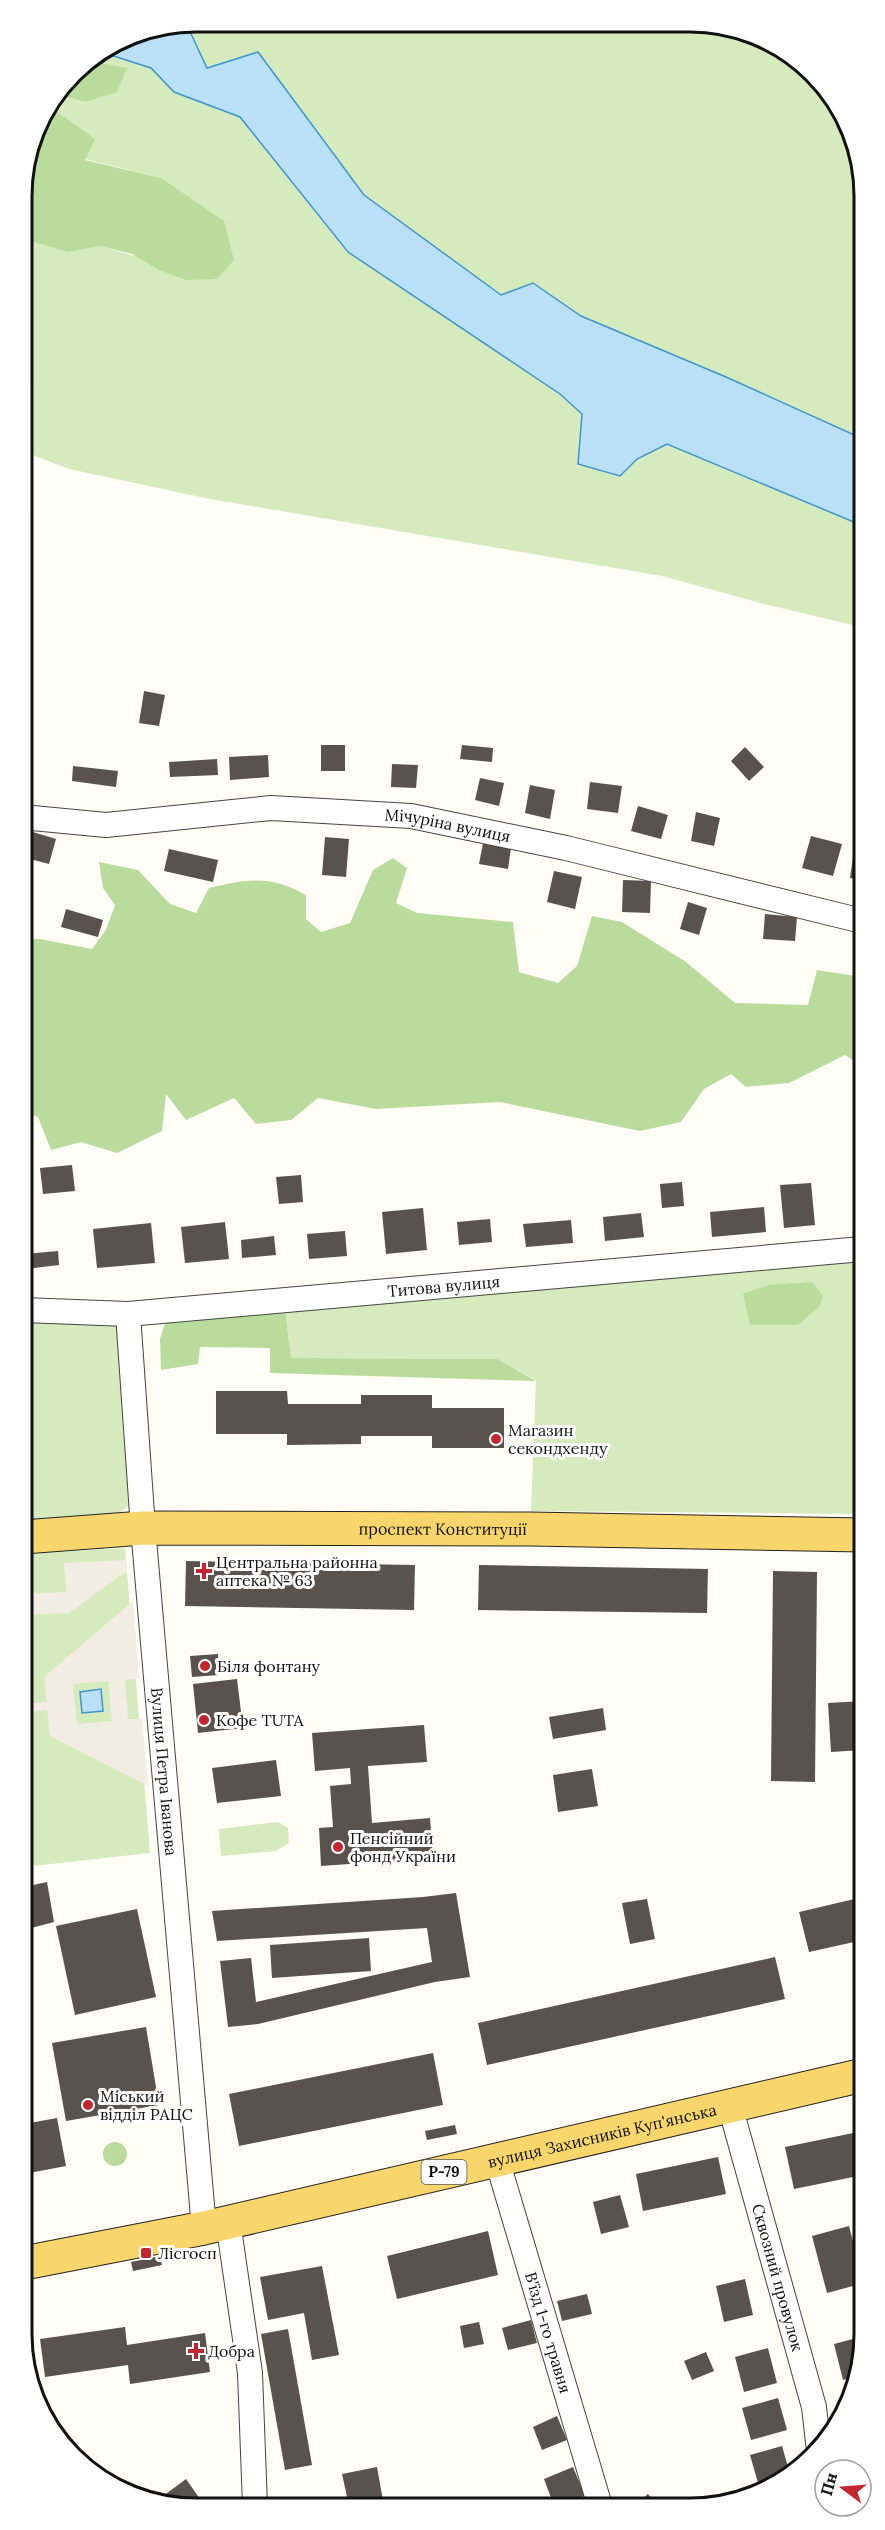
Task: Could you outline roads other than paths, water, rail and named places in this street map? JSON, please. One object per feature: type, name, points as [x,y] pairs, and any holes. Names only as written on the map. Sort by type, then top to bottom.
[{"type":"main road","name":"проспект Конституції","points":[[32,1536],[143,1528],[530,1528],[853,1535]]},
{"type":"main road","name":"вулиця Захисників Куп'янська","points":[[32,2261],[216,2225],[853,2077]]},
{"type":"street","name":"Мічуріна вулиця","points":[[32,818],[106,825],[271,808],[411,816],[566,848],[854,919]]},
{"type":"street","name":"Титова вулиця","points":[[32,1310],[128,1314],[854,1250]]},
{"type":"street","name":"Вулиця Петра Іванова","points":[[128,1314],[143,1528],[216,2225],[250,2373],[255,2498]]},
{"type":"street","name":"Сквозний провулок","points":[[730,2106],[814,2407],[817,2436]]},
{"type":"street","name":"В'їзд 1-го травня","points":[[497,2160],[598,2498]]},
{"type":"water","points":[[190,32],[207,68],[258,52],[364,195],[501,295],[533,283],[581,316],[726,377],[854,435],[854,522],[667,444],[637,459],[620,476],[578,464],[582,414],[560,394],[348,252],[240,117],[174,92],[151,68],[111,55],[143,40],[174,33]]},
{"type":"water","points":[[101,1689],[103,1711],[82,1713],[80,1692]]},
{"type":"place","name":"Магазин секондхенду","points":[[496,1439]]},
{"type":"place","name":"Центральна районна аптека № 63","points":[[204,1571]]},
{"type":"place","name":"Біля фонтану","points":[[205,1666]]},
{"type":"place","name":"Кофе TUTA","points":[[204,1720]]},
{"type":"place","name":"Пенсійний фонд України","points":[[338,1847]]},
{"type":"place","name":"Міський відділ РАЦС","points":[[88,2105]]},
{"type":"place","name":"Лісгосп","points":[[146,2253]]},
{"type":"place","name":"Добра","points":[[196,2351]]}]
